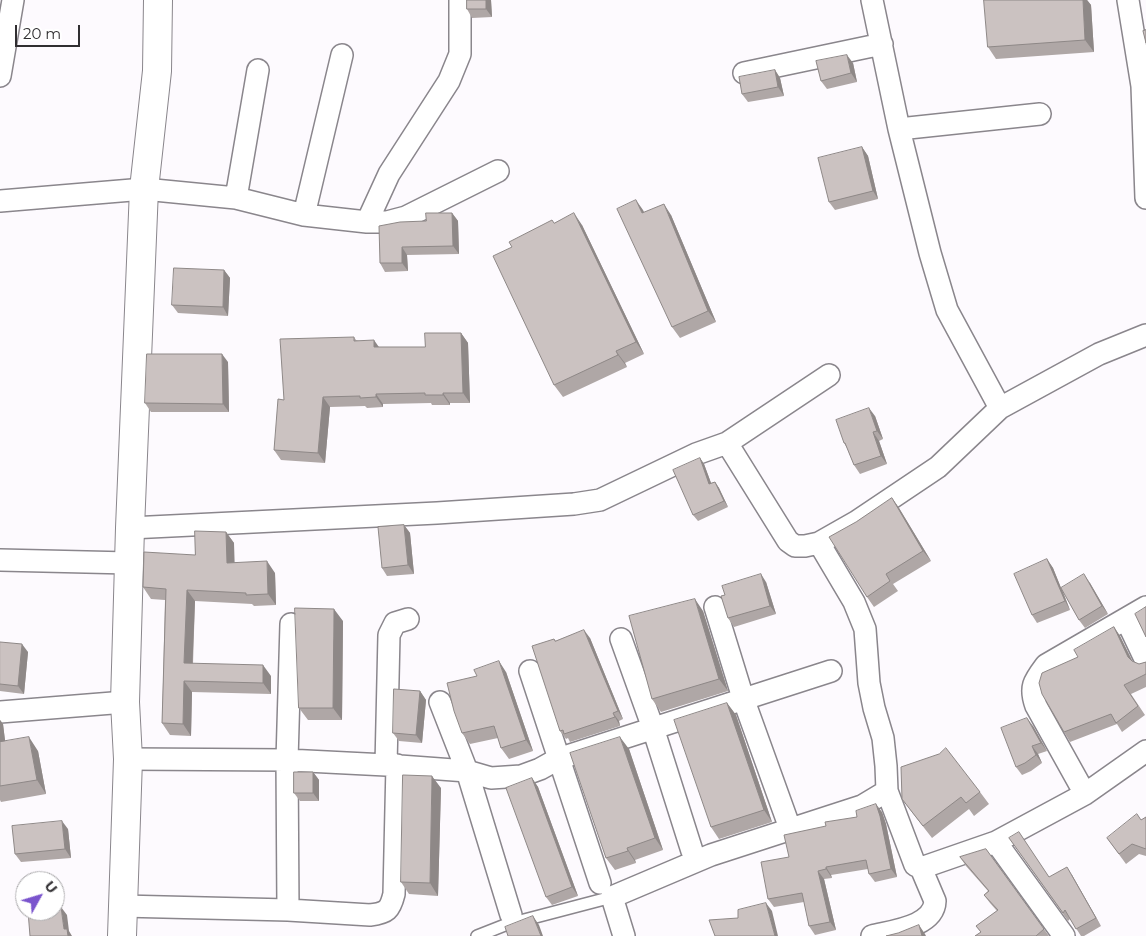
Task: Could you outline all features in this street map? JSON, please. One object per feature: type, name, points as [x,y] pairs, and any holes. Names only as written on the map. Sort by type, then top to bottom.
[{"type":"street","points":[[0,76],[13,0]]},
{"type":"street","points":[[122,936],[128,759],[125,702],[130,528],[144,189],[157,71],[158,0]]},
{"type":"street","points":[[367,222],[389,174],[449,81],[457,63],[460,54],[460,0]]},
{"type":"street","points":[[872,0],[899,129],[930,253],[947,310],[1000,408]]},
{"type":"street","points":[[1128,0],[1142,86],[1146,198]]},
{"type":"street","points":[[744,73],[882,44]]},
{"type":"street","points":[[304,215],[342,55]]},
{"type":"street","points":[[236,198],[258,70]]},
{"type":"street","points":[[899,129],[1040,114]]},
{"type":"street","points":[[0,201],[144,189],[236,198],[304,215],[367,222],[387,222],[406,217],[498,171]]},
{"type":"street","points":[[727,443],[788,542],[795,546],[819,543],[856,522],[938,467],[1000,408],[1099,354],[1146,335]]},
{"type":"street","points":[[130,528],[437,513],[574,504],[600,500],[696,454],[727,443],[829,375]]},
{"type":"street","points":[[819,543],[854,602],[865,629],[869,683],[882,738],[887,791],[915,865],[921,868],[935,901],[932,912],[921,923],[872,936]]},
{"type":"street","points":[[0,560],[130,564]]},
{"type":"street","points":[[716,607],[743,698],[787,820]]},
{"type":"street","points":[[1085,794],[1036,706],[1032,695],[1033,686],[1037,676],[1046,665],[1146,607]]},
{"type":"street","points":[[122,906],[288,910],[370,915],[382,914],[388,910],[394,894],[389,636],[395,623],[408,619]]},
{"type":"street","points":[[1126,619],[1146,661]]},
{"type":"street","points":[[288,910],[287,760],[291,624]]},
{"type":"street","points":[[621,639],[653,728],[692,851]]},
{"type":"street","points":[[530,670],[558,759],[624,936]]},
{"type":"street","points":[[128,759],[287,760],[467,771],[491,778],[521,776],[540,769],[558,759],[831,671]]},
{"type":"street","points":[[0,712],[125,702]]},
{"type":"street","points":[[440,702],[467,771],[511,915]]},
{"type":"street","points":[[921,868],[996,842],[1085,794],[1146,751]]},
{"type":"street","points":[[606,890],[862,806],[887,791]]},
{"type":"street","points":[[996,842],[1064,936]]},
{"type":"lane","points":[[477,936],[606,890]]},
{"type":"building","points":[[467,0],[486,0],[486,9],[467,9]]},
{"type":"building","points":[[984,0],[1083,0],[1085,40],[988,47]]},
{"type":"building","points":[[1146,30],[1146,43],[1143,31]]},
{"type":"building","points":[[847,55],[851,73],[821,81],[816,61]]},
{"type":"building","points":[[775,70],[778,87],[742,94],[739,77]]},
{"type":"building","points":[[862,147],[873,191],[829,202],[818,158]]},
{"type":"building","points":[[636,200],[642,213],[664,204],[708,311],[672,327],[617,209]]},
{"type":"building","points":[[426,213],[452,213],[453,246],[402,247],[402,263],[380,263],[379,226],[400,222],[426,221]]},
{"type":"building","points":[[574,213],[636,342],[616,351],[618,355],[554,385],[493,256],[512,247],[509,242],[552,220],[554,223]]},
{"type":"building","points":[[174,268],[224,270],[223,307],[172,305]]},
{"type":"building","points":[[425,333],[461,333],[463,393],[443,393],[443,395],[425,395],[425,393],[376,394],[376,397],[360,398],[360,396],[323,397],[318,453],[274,450],[278,399],[284,400],[280,339],[354,337],[354,341],[374,340],[374,347],[425,347]]},
{"type":"building","points":[[147,354],[222,354],[223,404],[145,403]]},
{"type":"building","points":[[869,408],[877,431],[873,432],[881,456],[854,465],[836,420]]},
{"type":"building","points":[[700,458],[709,484],[715,482],[724,501],[693,515],[673,470]]},
{"type":"building","points":[[892,498],[923,551],[886,574],[890,581],[867,597],[829,537]]},
{"type":"building","points":[[404,525],[408,565],[382,568],[378,527]]},
{"type":"building","points":[[195,531],[226,532],[227,563],[267,561],[268,594],[246,595],[246,593],[187,590],[184,663],[263,665],[263,683],[184,681],[183,724],[162,723],[166,589],[143,587],[144,552],[195,555]]},
{"type":"building","points":[[1047,559],[1065,601],[1032,615],[1014,574]]},
{"type":"building","points":[[761,574],[770,606],[728,618],[721,596],[725,595],[722,586]]},
{"type":"building","points":[[1084,574],[1102,606],[1079,620],[1061,588]]},
{"type":"building","points":[[695,599],[719,679],[652,699],[629,616]]},
{"type":"building","points":[[1146,607],[1146,637],[1135,614]]},
{"type":"building","points":[[295,608],[334,609],[333,708],[299,708]]},
{"type":"building","points":[[1114,627],[1128,657],[1139,664],[1146,662],[1146,674],[1124,685],[1138,706],[1116,723],[1111,714],[1064,732],[1042,694],[1039,683],[1042,673],[1078,657],[1074,650]]},
{"type":"building","points":[[584,630],[618,711],[613,713],[615,717],[564,734],[563,730],[560,731],[532,646],[554,639],[555,641]]},
{"type":"building","points":[[0,642],[22,644],[18,686],[0,684]]},
{"type":"building","points":[[499,661],[526,740],[501,748],[494,726],[462,733],[447,683],[477,676],[474,670]]},
{"type":"building","points":[[394,689],[420,691],[416,735],[393,733]]},
{"type":"building","points":[[727,703],[764,810],[711,827],[674,720]]},
{"type":"building","points":[[1027,718],[1041,743],[1032,746],[1036,755],[1016,767],[1001,728]]},
{"type":"building","points":[[29,737],[37,780],[0,786],[0,742]]},
{"type":"building","points":[[620,737],[655,838],[627,848],[628,851],[606,858],[570,753]]},
{"type":"building","points":[[946,748],[980,792],[966,803],[961,797],[923,826],[902,799],[901,767],[939,754]]},
{"type":"building","points":[[294,772],[313,772],[313,793],[294,793]]},
{"type":"building","points":[[403,775],[432,776],[430,883],[401,882]]},
{"type":"building","points":[[532,778],[572,887],[546,897],[506,788]]},
{"type":"building","points":[[876,804],[891,869],[869,874],[866,860],[826,867],[826,869],[818,871],[830,922],[809,926],[802,893],[768,899],[761,862],[789,857],[784,835],[826,826],[825,822],[857,817],[856,811]]},
{"type":"building","points":[[1137,814],[1141,820],[1146,817],[1146,849],[1132,844],[1119,854],[1107,838]]},
{"type":"building","points":[[62,821],[65,849],[15,854],[12,826]]},
{"type":"building","points":[[1019,832],[1049,877],[1067,867],[1096,918],[1076,929],[1065,910],[1063,913],[1009,838]]},
{"type":"building","points":[[986,849],[1044,929],[1036,936],[975,936],[981,932],[976,926],[998,910],[984,895],[989,891],[960,857]]},
{"type":"building","points":[[766,903],[775,936],[715,936],[709,920],[738,918],[738,910]]},
{"type":"building","points":[[533,916],[541,936],[508,936],[505,927]]},
{"type":"building","points":[[29,921],[63,921],[64,929],[67,929],[68,936],[30,936]]},
{"type":"building","points":[[919,925],[922,936],[886,936],[898,933]]}]
